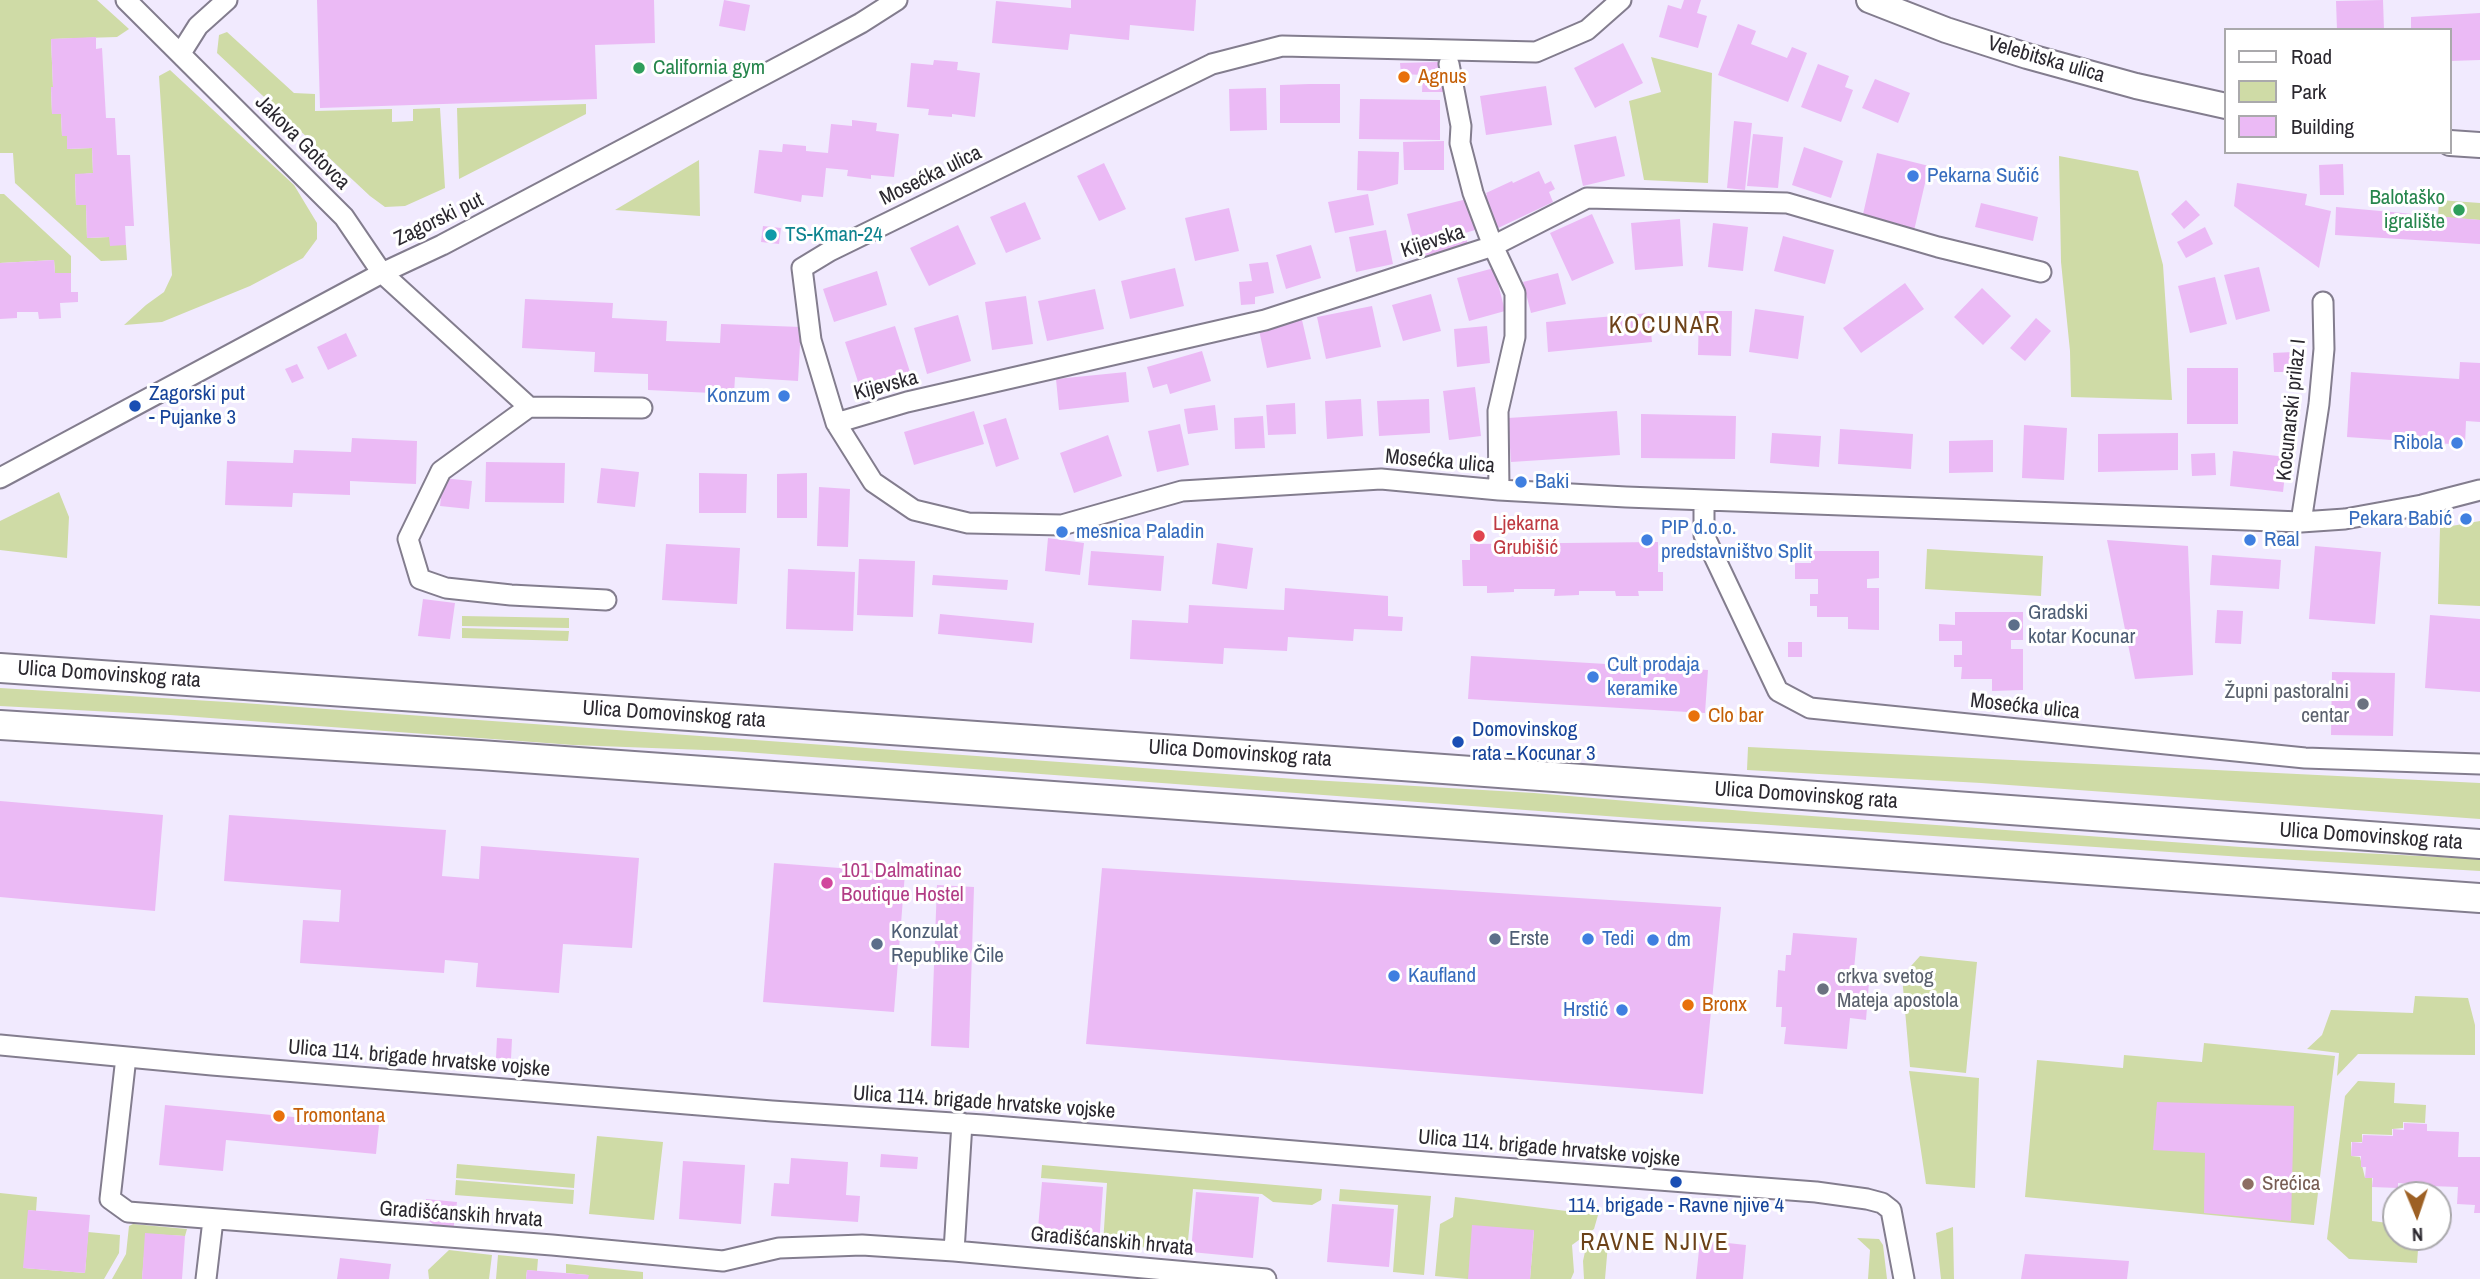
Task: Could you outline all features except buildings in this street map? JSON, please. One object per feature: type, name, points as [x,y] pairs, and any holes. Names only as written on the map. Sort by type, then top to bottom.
[{"type":"main road","name":"Ulica Domovinskog rata","points":[[0,668],[1278,757],[2480,845]]},
{"type":"main road","points":[[0,725],[494,756],[2480,898]]},
{"type":"street","name":"Jakova Gotovca","points":[[126,0],[344,217],[382,273]]},
{"type":"street","points":[[181,53],[198,26],[227,0]]},
{"type":"street","name":"Zagorski put","points":[[0,478],[382,273],[442,245],[773,71],[897,0]]},
{"type":"street","name":"Mosećka ulica","points":[[1621,0],[1587,30],[1535,52],[1282,46],[1212,64],[830,251],[802,268],[811,340],[836,424],[873,482],[914,510],[968,523],[1062,525],[1182,491],[1381,479],[1499,490],[1704,500],[2301,522],[2345,519],[2422,505],[2480,489]]},
{"type":"street","name":"Velebitska ulica","points":[[1870,0],[1946,30],[2027,56],[2136,86],[2224,106]]},
{"type":"street","points":[[1449,64],[1461,126],[1460,143],[1473,193],[1515,293],[1516,337],[1498,411],[1499,490]]},
{"type":"street","points":[[2452,143],[2480,145]]},
{"type":"street","name":"Kijevska","points":[[836,424],[907,402],[1265,320],[1493,246],[1587,198],[1787,203],[1938,247],[2041,272]]},
{"type":"street","points":[[382,273],[529,407]]},
{"type":"street","name":"Kocunarski prilaz I","points":[[2301,522],[2319,404],[2324,349],[2323,302]]},
{"type":"street","points":[[606,600],[446,589],[420,579],[408,539],[441,471],[529,407],[642,408]]},
{"type":"street","name":"Mosećka ulica","points":[[1704,500],[1704,535],[1778,691],[1810,708],[2305,758],[2480,764]]},
{"type":"street","name":"Ulica 114. brigade hrvatske vojske","points":[[0,1045],[772,1111],[962,1123],[1816,1192],[1867,1199],[1882,1203],[1891,1210],[1904,1279]]},
{"type":"street","name":"Gradišćanskih hrvata","points":[[126,1057],[110,1199],[128,1212],[552,1245],[722,1270],[779,1248],[862,1245],[1266,1279]]},
{"type":"street","points":[[954,1251],[962,1123]]},
{"type":"street","points":[[206,1279],[213,1220]]},
{"type":"green space","points":[[0,0],[97,0],[129,29],[117,37],[51,39],[52,114],[61,114],[62,136],[67,136],[67,149],[92,148],[93,173],[75,175],[76,205],[86,205],[87,238],[109,237],[126,245],[127,260],[101,261],[15,183],[13,153],[0,153]]},
{"type":"green space","points":[[227,32],[294,93],[315,94],[315,111],[392,109],[392,122],[413,121],[413,109],[440,108],[445,188],[405,206],[385,207],[217,53],[219,35]]},
{"type":"green space","points":[[1651,57],[1712,73],[1708,183],[1644,180],[1629,101],[1661,92]]},
{"type":"green space","points":[[170,70],[294,185],[317,223],[317,239],[303,258],[250,286],[162,322],[124,325],[164,292],[172,275],[159,76]]},
{"type":"green space","points":[[586,104],[586,114],[459,179],[457,108]]},
{"type":"green space","points":[[2059,156],[2138,171],[2163,265],[2172,400],[2071,397],[2070,351],[2061,262]]},
{"type":"green space","points":[[699,160],[700,216],[615,210]]},
{"type":"green space","points":[[0,194],[4,194],[71,256],[71,273],[55,273],[54,260],[0,263]]},
{"type":"green space","name":"Balotaško igralište","points":[[2439,200],[2480,203],[2480,220],[2438,217]]},
{"type":"green space","points":[[59,492],[69,517],[67,558],[0,550],[0,521]]},
{"type":"green space","points":[[2480,521],[2480,606],[2438,604],[2440,528]]},
{"type":"green space","points":[[1927,549],[2043,556],[2041,596],[1925,589]]},
{"type":"green space","points":[[462,616],[569,618],[569,628],[462,626]]},
{"type":"green space","points":[[462,628],[569,631],[568,641],[462,638]]},
{"type":"green space","points":[[0,688],[1295,779],[1534,793],[2241,847],[2480,859],[2480,871],[1660,820],[731,751],[573,745],[170,715],[0,706]]},
{"type":"green space","points":[[1748,747],[2480,783],[2480,819],[1981,783],[1747,770]]},
{"type":"green space","points":[[1920,956],[1977,962],[1966,1073],[1910,1067],[1902,976]]},
{"type":"green space","points":[[2415,996],[2468,998],[2475,1025],[2475,1055],[2358,1054],[2337,1076],[2339,1053],[2307,1049],[2322,1035],[2331,1010],[2413,1013]]},
{"type":"green space","points":[[2204,1043],[2335,1056],[2314,1225],[2025,1197],[2037,1060],[2123,1068],[2124,1055],[2202,1062]]},
{"type":"green space","points":[[1909,1071],[1979,1078],[1975,1188],[1926,1184]]},
{"type":"green space","points":[[2358,1081],[2395,1083],[2394,1103],[2426,1105],[2425,1123],[2403,1122],[2403,1128],[2392,1129],[2392,1135],[2362,1134],[2362,1142],[2351,1142],[2351,1156],[2360,1157],[2365,1178],[2372,1178],[2372,1221],[2382,1222],[2382,1251],[2418,1251],[2417,1263],[2349,1259],[2327,1239],[2345,1096]]},
{"type":"green space","points":[[597,1136],[663,1142],[654,1220],[589,1214]]},
{"type":"green space","points":[[457,1164],[575,1174],[574,1188],[456,1178]]},
{"type":"green space","points":[[1042,1165],[1322,1189],[1321,1200],[1312,1205],[1273,1202],[1262,1194],[1193,1189],[1187,1251],[1103,1244],[1107,1183],[1041,1178]]},
{"type":"green space","points":[[456,1180],[574,1190],[573,1204],[455,1195]]},
{"type":"green space","points":[[1340,1189],[1431,1196],[1424,1275],[1393,1272],[1398,1205],[1339,1201]]},
{"type":"green space","points":[[0,1193],[37,1197],[36,1211],[29,1210],[24,1268],[85,1273],[88,1232],[120,1235],[119,1253],[104,1279],[0,1279]]},
{"type":"green space","points":[[1455,1197],[1598,1215],[1594,1229],[1572,1245],[1574,1272],[1571,1279],[1530,1279],[1534,1230],[1468,1279],[1435,1276],[1440,1224],[1453,1217]]},
{"type":"green space","points":[[133,1224],[187,1229],[185,1236],[146,1234],[142,1279],[112,1279],[126,1254],[129,1226]]},
{"type":"green space","points":[[1953,1227],[1954,1279],[1941,1279],[1936,1233]]},
{"type":"green space","points":[[1857,1238],[1879,1239],[1883,1245],[1887,1279],[1868,1279],[1870,1250]]},
{"type":"green space","points":[[1599,1243],[1608,1244],[1605,1279],[1584,1279],[1583,1261],[1586,1247]]},
{"type":"green space","points":[[449,1250],[492,1255],[489,1279],[429,1279],[428,1270]]},
{"type":"green space","points":[[498,1255],[538,1259],[537,1271],[527,1270],[526,1279],[496,1279]]},
{"type":"green space","points":[[566,1264],[643,1272],[643,1279],[588,1279],[588,1275],[566,1273]]},
{"type":"place","name":"California gym","points":[[639,68]]},
{"type":"place","name":"Agnus","points":[[1404,77]]},
{"type":"place","name":"Pekarna Sučić","points":[[1913,176]]},
{"type":"place","name":"Balotaško igralište","points":[[2459,210]]},
{"type":"place","name":"TS-Kman-24","points":[[771,235]]},
{"type":"place","name":"Konzum","points":[[784,396]]},
{"type":"place","name":"Zagorski put - Pujanke 3","points":[[135,406]]},
{"type":"place","name":"Ribola","points":[[2457,443]]},
{"type":"place","name":"Baki","points":[[1521,482]]},
{"type":"place","name":"Pekara Babić","points":[[2466,519]]},
{"type":"place","name":"mesnica Paladin","points":[[1062,532]]},
{"type":"place","name":"Ljekarna Grubišić","points":[[1479,536]]},
{"type":"place","name":"PIP d.o.o. predstavništvo Split","points":[[1647,540]]},
{"type":"place","name":"Real","points":[[2250,540]]},
{"type":"place","name":"Gradski kotar Kocunar","points":[[2014,625]]},
{"type":"place","name":"Cult prodaja keramike","points":[[1593,677]]},
{"type":"place","name":"Župni pastoralni centar","points":[[2363,704]]},
{"type":"place","name":"Clo bar","points":[[1694,716]]},
{"type":"place","name":"Domovinskog rata - Kocunar 3","points":[[1458,742]]},
{"type":"place","name":"101 Dalmatinac Boutique Hostel","points":[[827,883]]},
{"type":"place","name":"Erste","points":[[1495,939]]},
{"type":"place","name":"Tedi","points":[[1588,939]]},
{"type":"place","name":"dm","points":[[1653,940]]},
{"type":"place","name":"Konzulat Republike Čile","points":[[877,944]]},
{"type":"place","name":"Kaufland","points":[[1394,976]]},
{"type":"place","name":"crkva svetog Mateja apostola","points":[[1823,989]]},
{"type":"place","name":"Bronx","points":[[1688,1005]]},
{"type":"place","name":"Hrstić","points":[[1622,1010]]},
{"type":"place","name":"Tromontana","points":[[279,1116]]},
{"type":"place","name":"114. brigade - Ravne njive 4","points":[[1676,1182]]},
{"type":"place","name":"Srećica","points":[[2248,1184]]},
{"type":"district","name":"KOCUNAR","points":[[1665,327]]},
{"type":"district","name":"RAVNE NJIVE","points":[[1655,1244]]}]
